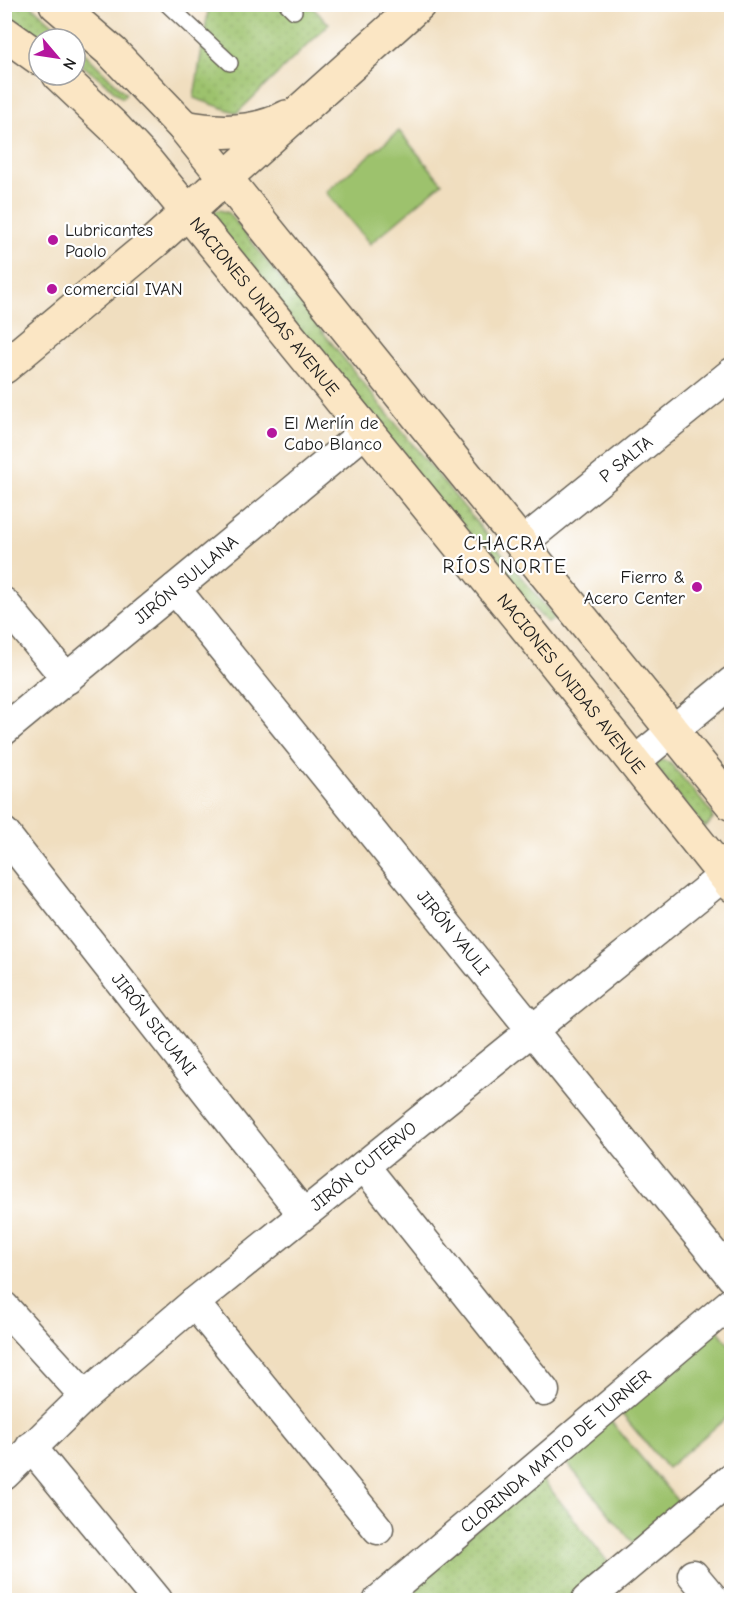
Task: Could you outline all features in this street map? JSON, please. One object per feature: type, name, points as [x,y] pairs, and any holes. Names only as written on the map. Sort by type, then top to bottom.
[{"type":"main road","points":[[56,4],[112,52],[184,128],[732,804]]},
{"type":"main road","points":[[4,367],[153,243],[419,4]]},
{"type":"main road","points":[[4,33],[27,49]]},
{"type":"main road","name":"NACIONES UNIDAS AVENUE","points":[[72,87],[146,161],[531,633],[633,763],[729,877]]},
{"type":"main road","points":[[184,128],[208,132],[234,132],[280,121],[302,110]]},
{"type":"street","name":"P SALTA","points":[[521,544],[732,373]]},
{"type":"street","name":"JIRÓN SULLANA","points":[[4,730],[366,431]]},
{"type":"street","name":"JIRÓN YAULI","points":[[175,589],[732,1277]]},
{"type":"street","points":[[4,603],[67,678]]},
{"type":"street","points":[[633,763],[732,682]]},
{"type":"street","name":"JIRÓN SICUANI","points":[[4,832],[303,1214]]},
{"type":"street","name":"JIRÓN CUTERVO","points":[[4,1475],[85,1396],[194,1303],[531,1031],[729,877]]},
{"type":"street","points":[[364,1166],[544,1391]]},
{"type":"street","name":"CLORINDA MATTO DE TURNER","points":[[379,1600],[732,1302]]},
{"type":"street","points":[[194,1303],[378,1529]]},
{"type":"street","points":[[4,1307],[85,1396]]},
{"type":"street","points":[[32,1447],[157,1600]]},
{"type":"street","points":[[587,1600],[732,1478]]},
{"type":"street","points":[[693,1575],[714,1600]]},
{"type":"lane","points":[[167,4],[230,63]]},
{"type":"green space","points":[[9,5],[31,5],[56,27],[27,27],[27,31],[9,19]]},
{"type":"green space","points":[[209,5],[310,5],[329,24],[237,113],[194,98]]},
{"type":"green space","points":[[87,56],[126,94],[122,98],[87,69]]},
{"type":"green space","points":[[399,131],[442,183],[370,244],[326,192]]},
{"type":"green space","points":[[215,211],[229,213],[382,407],[555,618],[548,623],[531,606],[508,592],[210,219]]},
{"type":"green space","points":[[658,760],[667,761],[672,765],[711,812],[713,819],[707,826],[704,827],[653,764]]},
{"type":"green space","points":[[717,1329],[731,1347],[731,1414],[667,1468],[620,1412]]},
{"type":"green space","points":[[609,1419],[680,1504],[634,1544],[562,1457]]},
{"type":"green space","points":[[540,1476],[621,1579],[596,1600],[392,1600]]},
{"type":"place","name":"Lubricantes Paolo","points":[[53,240]]},
{"type":"place","name":"comercial IVAN","points":[[52,289]]},
{"type":"place","name":"El Merlín de Cabo Blanco","points":[[272,433]]},
{"type":"place","name":"Fierro & Acero Center","points":[[697,587]]},
{"type":"district","name":"CHACRA RÍOS NORTE","points":[[505,554]]}]
